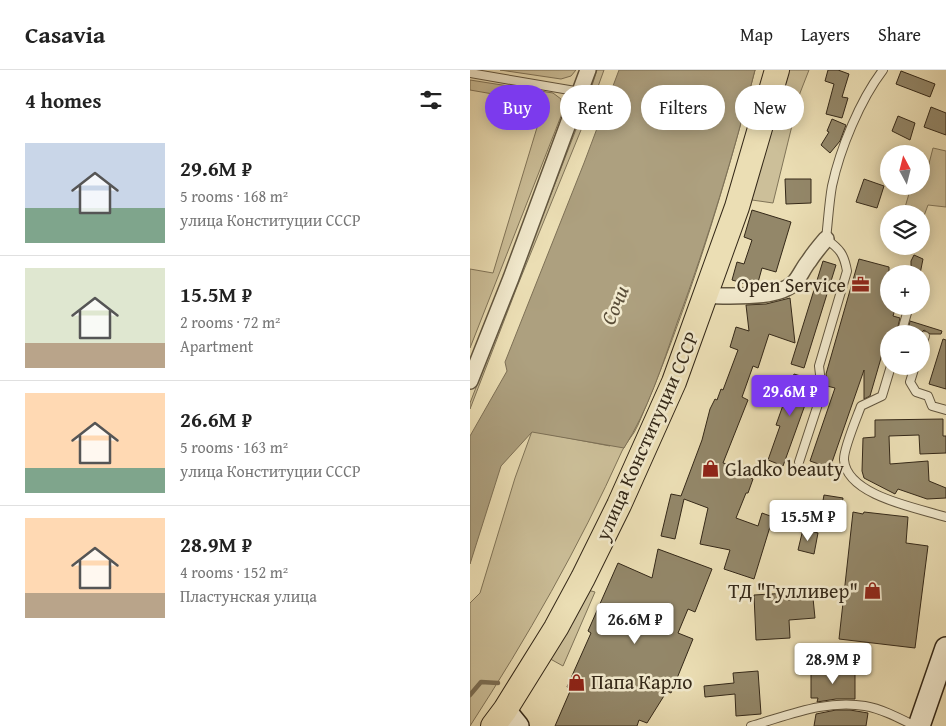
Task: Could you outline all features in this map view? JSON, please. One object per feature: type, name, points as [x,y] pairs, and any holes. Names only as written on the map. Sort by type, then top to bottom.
[{"type":"main road","name":"улица Конституции СССР","points":[[505,721],[583,578],[615,513],[674,382],[737,207],[777,70]]},
{"type":"main road","points":[[919,726],[946,648]]},
{"type":"street","points":[[583,85],[588,70]]},
{"type":"street","points":[[470,382],[566,130]]},
{"type":"street","points":[[706,296],[760,294],[779,292],[788,288],[796,282],[808,262],[826,240]]},
{"type":"lane","points":[[799,462],[822,392],[819,366],[847,271],[846,263],[840,250],[826,240],[832,187],[843,145],[875,81],[883,70]]},
{"type":"lane","points":[[470,73],[560,89]]},
{"type":"lane","points":[[888,375],[882,396],[861,406],[844,459],[846,472],[852,480],[878,496],[946,517]]},
{"type":"lane","points":[[913,375],[910,382],[916,392],[928,396],[932,406],[946,410]]},
{"type":"lane","points":[[751,726],[825,705],[845,704],[866,706],[888,713],[915,726]]},
{"type":"shaded area","points":[[500,70],[576,70],[571,76],[561,79]]},
{"type":"shaded area","points":[[597,70],[604,70],[599,85],[592,85]]},
{"type":"shaded area","points":[[787,70],[809,70],[803,85],[782,85]]},
{"type":"shaded area","points":[[470,80],[502,85],[485,85],[485,93],[470,90]]},
{"type":"shaded area","points":[[550,93],[553,93],[560,98],[560,119],[470,348],[470,269],[493,273],[536,130],[550,130]]},
{"type":"shaded area","points":[[735,122],[735,130],[739,130],[703,250],[673,338],[638,425],[624,448],[551,592],[470,726],[470,603],[480,593],[515,478],[532,431],[610,446]]},
{"type":"shaded area","points":[[576,130],[581,130],[470,409],[470,403]]},
{"type":"shaded area","points":[[766,130],[791,130],[773,203],[752,200],[759,151]]},
{"type":"shaded area","points":[[933,148],[946,151],[946,207],[906,205],[909,195],[930,195],[930,160]]},
{"type":"shaded area","points":[[584,589],[595,592],[563,666],[545,656]]},
{"type":"water","name":"Сочи","points":[[619,70],[755,70],[751,85],[735,85],[735,130],[739,130],[729,166],[710,229],[666,355],[633,433],[624,448],[532,432],[501,466],[470,564],[470,436],[507,371],[505,362],[596,130],[631,130],[631,85],[613,85]]},
{"type":"building","points":[[828,70],[838,70],[849,74],[842,97],[848,98],[842,118],[826,114],[834,84],[825,81]]},
{"type":"building","points":[[901,71],[935,84],[930,97],[896,84]]},
{"type":"building","points":[[931,107],[946,113],[946,135],[924,127]]},
{"type":"building","points":[[898,116],[915,123],[910,140],[892,131]]},
{"type":"building","points":[[832,119],[846,125],[840,141],[830,153],[821,145],[829,132],[827,131]]},
{"type":"building","points":[[785,179],[811,179],[811,203],[786,204]]},
{"type":"building","points":[[864,179],[880,185],[881,195],[877,208],[856,202]]},
{"type":"building","points":[[752,210],[791,222],[776,272],[762,268],[757,286],[732,280],[737,262],[744,264],[752,240],[744,237]]},
{"type":"building","points":[[914,255],[923,259],[922,265],[911,265]]},
{"type":"building","points":[[859,259],[882,265],[880,315],[893,315],[900,318],[898,325],[880,325],[880,362],[870,396],[864,399],[864,370],[830,468],[810,461],[835,388],[827,386],[826,374]]},
{"type":"building","points":[[823,261],[836,265],[804,368],[791,364]]},
{"type":"building","points":[[790,298],[795,343],[769,334],[758,368],[753,366],[742,397],[748,400],[723,463],[727,464],[725,468],[753,479],[736,518],[758,526],[762,513],[773,517],[754,579],[724,569],[730,550],[700,544],[708,508],[684,499],[675,539],[661,536],[671,494],[681,496],[702,440],[710,409],[715,399],[717,400],[721,389],[723,390],[738,350],[730,347],[736,327],[749,331],[746,305],[766,304]]},
{"type":"building","points":[[910,321],[923,325],[909,325]]},
{"type":"building","points":[[930,327],[942,331],[941,334],[930,334]]},
{"type":"building","points":[[943,339],[946,340],[946,389],[929,384]]},
{"type":"building","points":[[794,374],[814,380],[783,466],[768,460],[780,426],[776,425]]},
{"type":"building","points":[[943,419],[946,453],[920,454],[919,435],[889,436],[890,464],[928,461],[929,481],[946,488],[946,498],[927,499],[898,489],[895,494],[864,478],[862,471],[863,438],[875,437],[875,420]]},
{"type":"building","points":[[824,495],[843,498],[840,521],[820,518]]},
{"type":"building","name":"ТД \"Гулливер\"","points":[[853,512],[908,517],[906,543],[928,546],[915,648],[839,639]]},
{"type":"building","points":[[803,529],[818,533],[814,554],[798,550]]},
{"type":"building","points":[[658,549],[712,569],[695,612],[688,609],[678,633],[693,639],[671,693],[667,691],[647,723],[639,720],[637,726],[555,726],[571,689],[567,687],[591,633],[588,631],[618,563],[652,578]]},
{"type":"building","points":[[788,593],[788,600],[813,598],[815,618],[789,620],[790,638],[756,640],[754,595]]},
{"type":"building","points":[[811,669],[855,670],[855,699],[817,702],[818,698],[811,698]]},
{"type":"building","points":[[758,671],[761,714],[736,716],[735,694],[705,697],[704,686],[734,683],[733,673]]},
{"type":"building","points":[[836,710],[868,713],[866,726],[814,726],[816,714]]},
{"type":"waterway","points":[[470,695],[481,682],[498,683]]},
{"type":"place","name":"Open Service","points":[[860,285]]},
{"type":"place","name":"Gladko beauty","points":[[711,469]]},
{"type":"place","name":"ТД \"Гулливер\"","points":[[872,591]]},
{"type":"place","name":"Папа Карло","points":[[577,682]]}]
